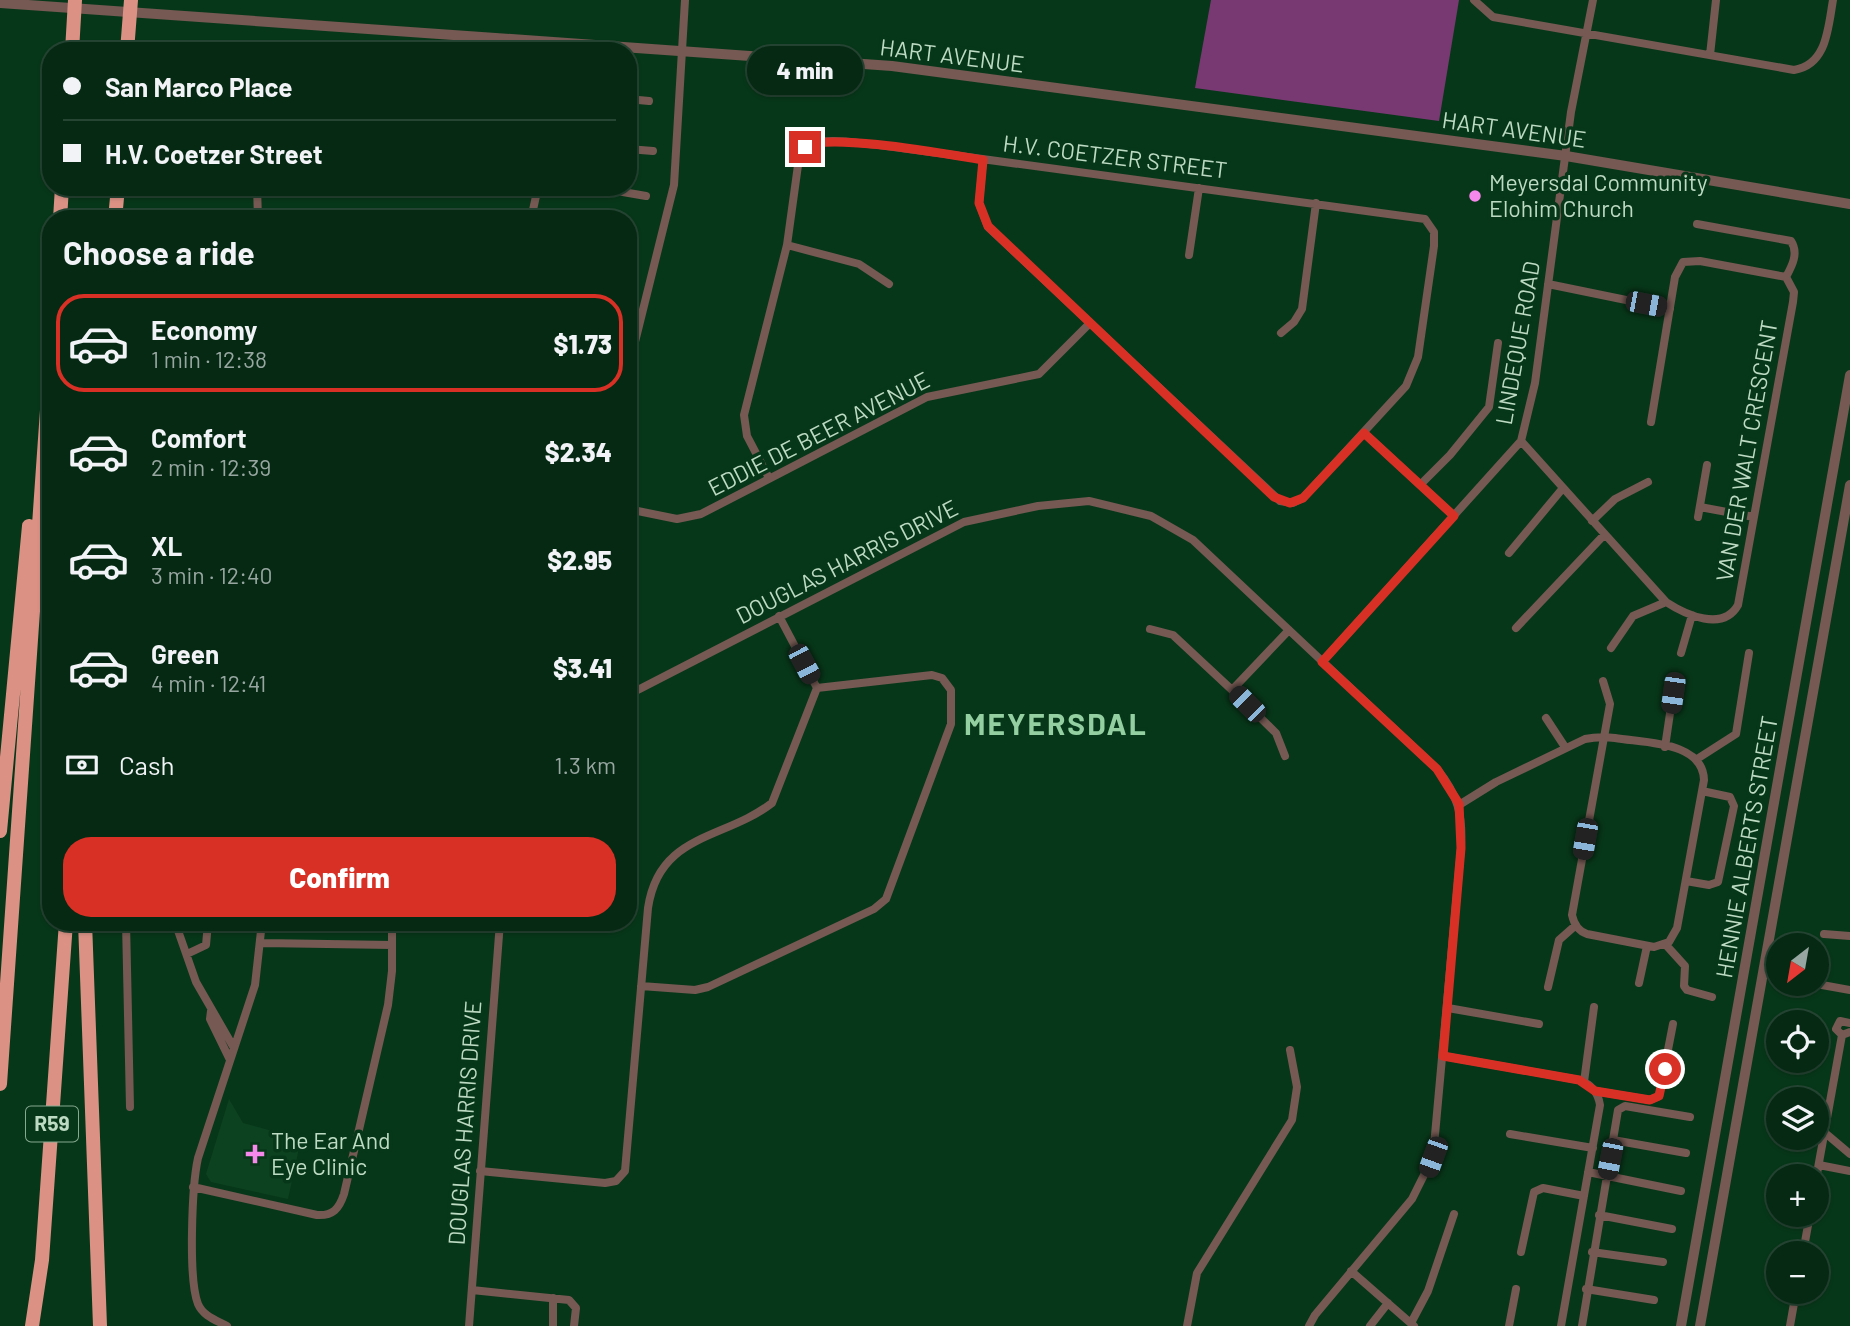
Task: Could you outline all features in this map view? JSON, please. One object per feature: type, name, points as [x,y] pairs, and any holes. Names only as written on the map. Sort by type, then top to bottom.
[{"type":"highway","points":[[73,42],[75,0]]},
{"type":"highway","points":[[128,42],[131,0]]},
{"type":"highway","points":[[0,831],[33,485],[42,457]]},
{"type":"highway","name":"R59","points":[[0,1084],[42,480]]},
{"type":"highway","name":"R59","points":[[32,1326],[42,1260],[65,931]]},
{"type":"highway","points":[[85,931],[100,1326]]},
{"type":"street","points":[[685,0],[685,51]]},
{"type":"street","points":[[637,320],[673,194],[690,0]]},
{"type":"street","points":[[1474,0],[1493,16],[1767,66],[1804,68],[1820,55],[1833,0]]},
{"type":"street","name":"LINDEQUE ROAD","points":[[1322,662],[1521,441],[1535,383],[1566,156],[1593,0]]},
{"type":"street","points":[[1710,55],[1716,0]]},
{"type":"street","name":"HART AVENUE","points":[[0,3],[556,42]]},
{"type":"street","name":"HART AVENUE","points":[[637,48],[892,66],[1566,156],[1850,204]]},
{"type":"street","points":[[637,100],[649,101]]},
{"type":"street","name":"H.V. COETZER STREET","points":[[769,478],[747,436],[744,420],[788,244],[798,165],[801,153],[810,143],[879,145],[1414,216],[1431,224],[1433,232],[1418,357],[1406,386],[1303,498],[1290,503],[1274,497],[1090,323]]},
{"type":"street","points":[[637,149],[653,150]]},
{"type":"street","points":[[983,160],[979,203],[988,226],[1090,323]]},
{"type":"street","points":[[1189,255],[1199,188]]},
{"type":"street","points":[[637,194],[646,196]]},
{"type":"street","points":[[1281,333],[1294,322],[1302,309],[1316,203]]},
{"type":"street","points":[[1651,422],[1675,277],[1683,262],[1700,261],[1786,277],[1793,261],[1795,250],[1791,241],[1697,224]]},
{"type":"street","points":[[788,244],[859,264],[889,284]]},
{"type":"street","name":"VAN DER WALT CRESCENT","points":[[1521,441],[1667,601],[1692,615],[1717,620],[1733,614],[1738,605],[1793,302],[1794,292],[1786,277]]},
{"type":"street","points":[[1548,284],[1670,309]]},
{"type":"street","name":"EDDIE DE BEER AVENUE","points":[[637,511],[664,518],[694,517],[928,397],[1039,374],[1090,323]]},
{"type":"street","points":[[1419,485],[1451,455],[1489,407],[1497,343]]},
{"type":"street","name":"HENNIE ALBERTS STREET","points":[[1681,1326],[1850,375]]},
{"type":"street","points":[[1364,433],[1454,516]]},
{"type":"street","points":[[1698,517],[1707,465]]},
{"type":"street","points":[[1592,521],[1615,499],[1648,482]]},
{"type":"street","name":"HENNIE ALBERTS STREET","points":[[1700,1326],[1850,485]]},
{"type":"street","points":[[1509,553],[1563,488]]},
{"type":"street","name":"DOUGLAS HARRIS DRIVE","points":[[637,690],[964,522],[1083,500],[1120,506],[1176,527],[1437,769],[1459,804],[1463,827],[1435,1149],[1427,1174],[1412,1199],[1309,1326]]},
{"type":"street","points":[[1700,507],[1754,517]]},
{"type":"street","points":[[1516,628],[1604,535]]},
{"type":"street","points":[[1611,648],[1633,616],[1667,601]]},
{"type":"street","points":[[1681,653],[1692,615]]},
{"type":"street","points":[[480,1171],[605,1183],[623,1175],[629,1153],[649,898],[659,872],[681,848],[771,804],[792,758],[817,688],[779,616]]},
{"type":"street","points":[[1150,629],[1173,635],[1233,690],[1276,733],[1285,756]]},
{"type":"street","points":[[1233,690],[1289,630]]},
{"type":"street","points":[[1697,759],[1729,742],[1736,734],[1749,653]]},
{"type":"street","points":[[641,986],[699,990],[708,988],[874,909],[889,894],[951,724],[951,690],[942,678],[932,676],[817,688]]},
{"type":"street","points":[[1459,804],[1585,739],[1603,737],[1686,751],[1697,759],[1703,772],[1702,790],[1676,932],[1666,944],[1647,946],[1587,934],[1576,925],[1572,915],[1603,737],[1610,704],[1602,681]]},
{"type":"street","points":[[1665,747],[1673,693]]},
{"type":"street","points":[[1546,718],[1565,747]]},
{"type":"street","points":[[1686,881],[1709,885],[1718,882],[1734,806],[1730,797],[1702,790]]},
{"type":"street","points":[[1548,987],[1559,940],[1576,925]]},
{"type":"street","points":[[126,931],[130,1107]]},
{"type":"street","points":[[178,931],[193,976],[233,1048]]},
{"type":"street","points":[[187,954],[206,945],[207,931]]},
{"type":"street","points":[[227,1326],[204,1313],[196,1296],[192,1187],[198,1158],[254,985],[262,931]]},
{"type":"street","points":[[192,1187],[317,1215],[330,1214],[338,1208],[344,1194],[388,1005],[392,931]]},
{"type":"street","name":"DOUGLAS HARRIS DRIVE","points":[[469,1326],[498,931]]},
{"type":"street","points":[[1829,934],[1850,936]]},
{"type":"street","points":[[262,943],[392,946]]},
{"type":"street","points":[[1666,944],[1685,967],[1684,986],[1687,990],[1712,997]]},
{"type":"street","points":[[1639,983],[1647,946]]},
{"type":"street","points":[[1829,986],[1850,990]]},
{"type":"street","points":[[1584,1082],[1594,1007]]},
{"type":"street","points":[[1448,1008],[1539,1024]]},
{"type":"street","points":[[211,1011],[210,1019],[230,1060]]},
{"type":"street","points":[[1829,1110],[1846,1034],[1837,1031],[1838,1023],[1843,1020],[1850,1023]]},
{"type":"street","points":[[1443,1056],[1584,1082],[1595,1091],[1650,1100],[1659,1096],[1673,1024]]},
{"type":"street","points":[[1187,1326],[1197,1273],[1292,1120],[1297,1087],[1290,1051]]},
{"type":"street","points":[[1561,1326],[1600,1105],[1595,1091]]},
{"type":"street","points":[[1582,1326],[1592,1252],[1618,1111],[1622,1106],[1690,1117]]},
{"type":"street","points":[[1510,1134],[1592,1148]]},
{"type":"street","points":[[1829,1136],[1850,1154]]},
{"type":"street","points":[[1613,1140],[1686,1153]]},
{"type":"street","points":[[1829,1167],[1850,1171]]},
{"type":"street","points":[[1588,1172],[1681,1191]]},
{"type":"street","points":[[1521,1252],[1534,1192],[1543,1188],[1584,1196]]},
{"type":"street","points":[[1351,1271],[1413,1325],[1428,1291],[1454,1214]]},
{"type":"street","points":[[1599,1215],[1672,1229]]},
{"type":"street","points":[[1592,1252],[1663,1262]]},
{"type":"street","points":[[1509,1326],[1516,1289]]},
{"type":"street","points":[[1586,1289],[1654,1300]]},
{"type":"street","points":[[472,1290],[573,1302],[576,1308],[574,1326]]},
{"type":"street","points":[[553,1298],[553,1326]]},
{"type":"street","points":[[1370,1326],[1388,1303]]},
{"type":"street","points":[[1790,1326],[1794,1304]]},
{"type":"shaded area","points":[[1211,0],[1459,0],[1439,121],[1195,88]]},
{"type":"shaded area","name":"The Ear And Eye Clinic","points":[[229,1099],[243,1123],[301,1139],[288,1199],[211,1182],[206,1174]]},
{"type":"place","name":"Meyersdal Community Elohim Church","points":[[1475,196]]},
{"type":"place","name":"The Ear And Eye Clinic","points":[[255,1154]]},
{"type":"district","name":"MEYERSDAL","points":[[1056,725]]},
{"type":"route","points":[[805,147],[815,142],[879,145],[983,160],[979,203],[988,226],[1274,497],[1285,503],[1297,502],[1303,498],[1364,433],[1454,516],[1322,662],[1437,769],[1459,804],[1463,827],[1443,1056],[1579,1080],[1595,1091],[1650,1100],[1655,1099],[1661,1092],[1665,1069]]}]
